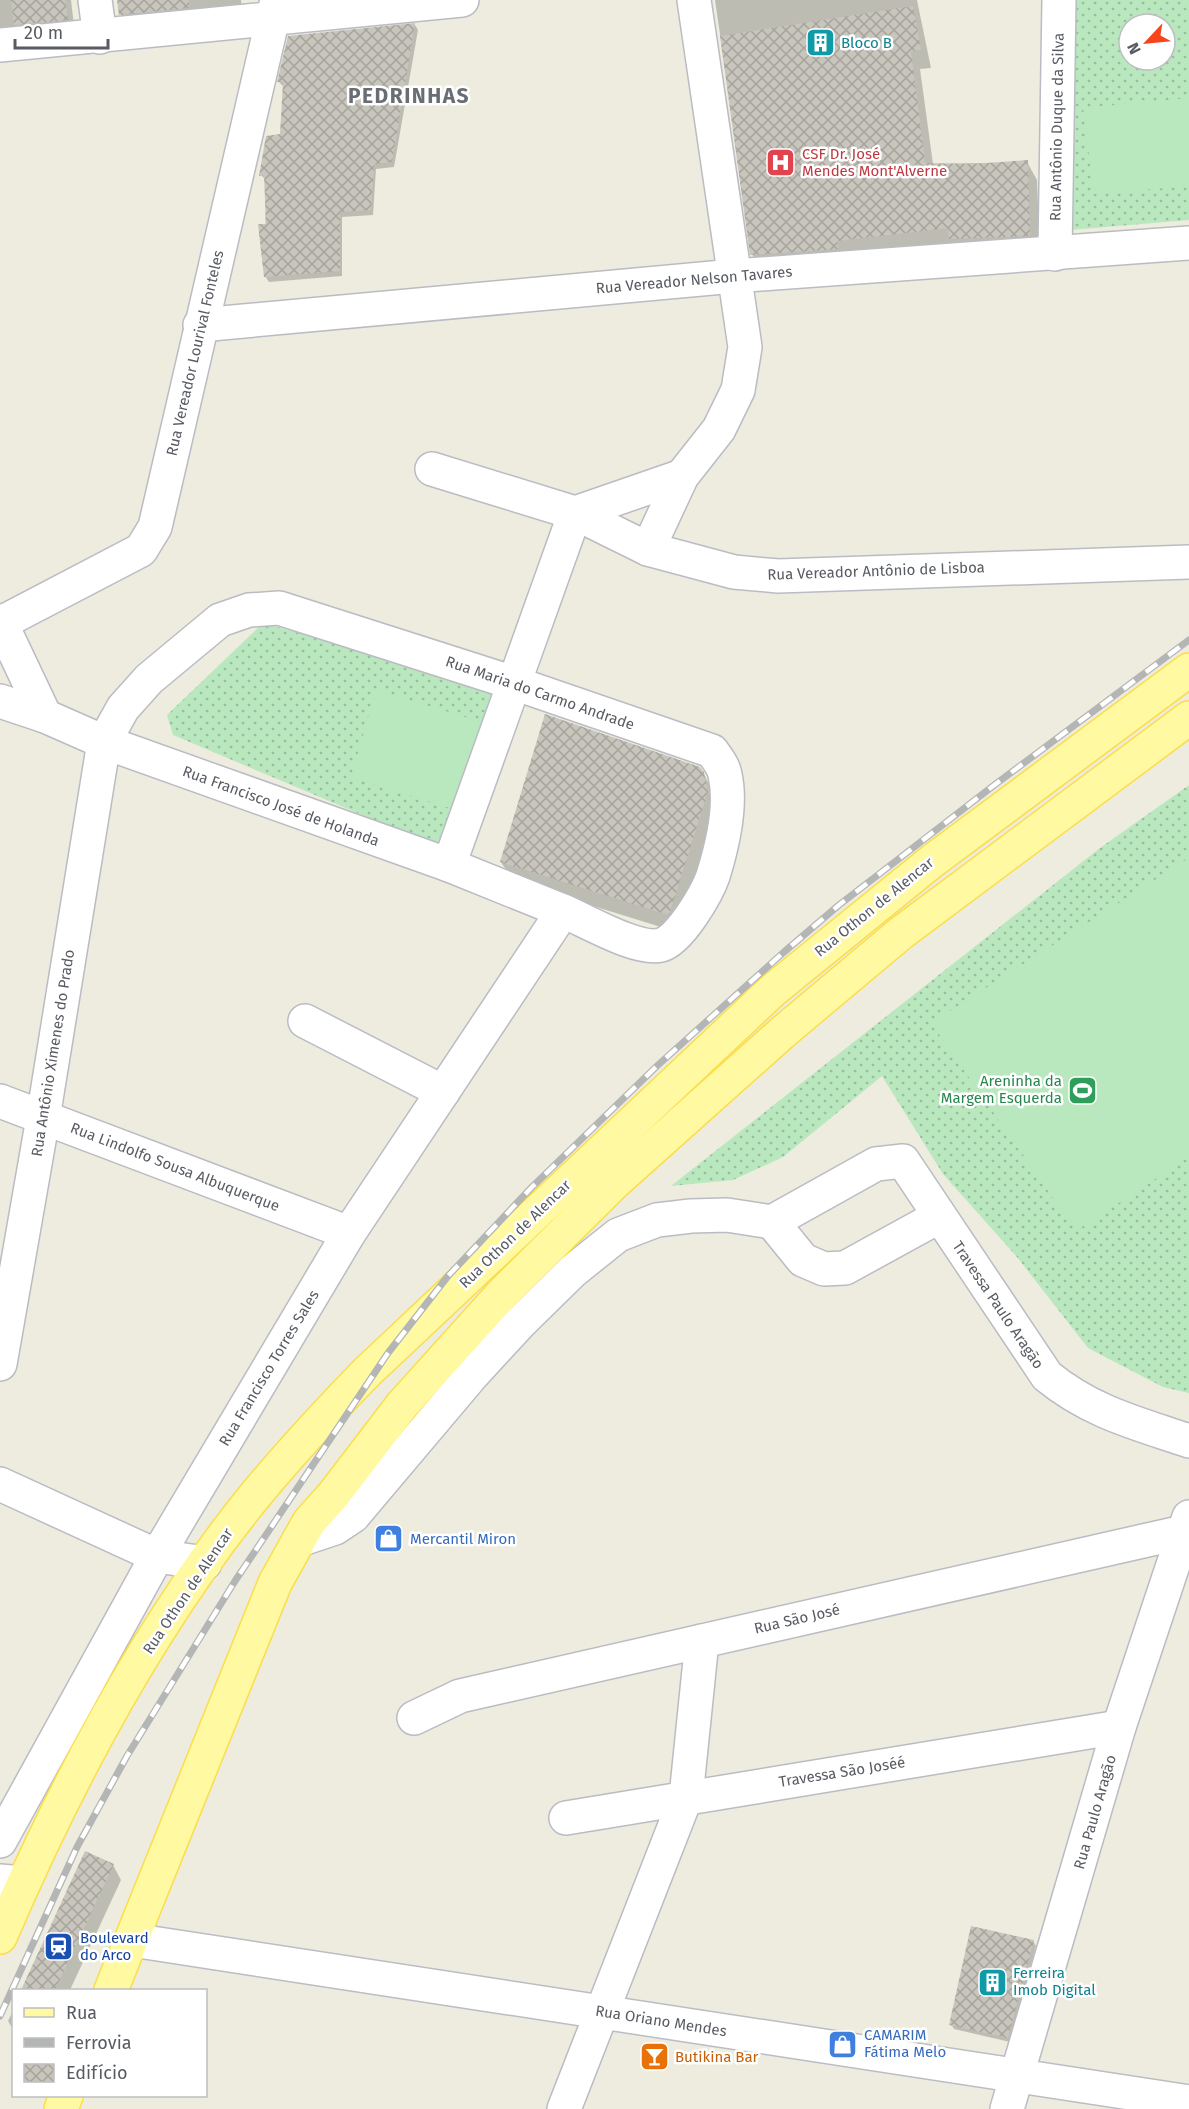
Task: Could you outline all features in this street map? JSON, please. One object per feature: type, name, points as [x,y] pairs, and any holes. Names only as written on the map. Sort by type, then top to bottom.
[{"type":"main road","name":"Rua Othon de Alencar","points":[[0,1937],[12,1882],[46,1834],[127,1683],[205,1563],[256,1494],[313,1428],[367,1372],[772,991],[932,861],[1189,670]]},
{"type":"main road","points":[[111,1989],[239,1666],[275,1583],[309,1522],[334,1494],[402,1405],[501,1295],[614,1183],[783,1032],[901,933],[1189,718]]},
{"type":"street","points":[[95,0],[100,38]]},
{"type":"street","points":[[0,45],[100,38],[276,9],[462,0]]},
{"type":"street","points":[[648,549],[682,476],[719,429],[738,390],[745,347],[694,0]]},
{"type":"street","name":"Rua Antônio Duque da Silva","points":[[1055,254],[1059,0]]},
{"type":"street","name":"Rua Vereador Lourival Fonteles","points":[[1,622],[141,550],[155,527],[200,325],[276,9]]},
{"type":"street","name":"Rua Vereador Nelson Tavares","points":[[200,325],[735,276],[1189,243]]},
{"type":"street","name":"Rua Vereador Antônio de Lisboa","points":[[432,469],[575,513],[648,549],[734,572],[778,576],[1189,562]]},
{"type":"street","points":[[449,865],[575,513],[682,476]]},
{"type":"street","name":"Rua Maria do Carmo Andrade","points":[[104,742],[123,708],[149,679],[220,620],[249,610],[279,608],[513,682],[712,751],[725,773],[728,796],[712,877],[682,930],[664,944],[646,947],[562,911]]},
{"type":"street","points":[[1,622],[45,716]]},
{"type":"street","name":"Rua Francisco José de Holanda","points":[[0,701],[45,716],[104,742],[449,865],[562,911]]},
{"type":"street","name":"Rua Antônio Ximenes do Prado","points":[[0,1364],[44,1118],[104,742]]},
{"type":"street","name":"Rua Francisco Torres Sales","points":[[0,1841],[157,1556],[349,1233],[562,911]]},
{"type":"street","points":[[304,1021],[442,1092]]},
{"type":"street","name":"Rua Lindolfo Sousa Albuquerque","points":[[0,1101],[349,1233]]},
{"type":"street","name":"Travessa Paulo Aragão","points":[[772,1222],[876,1164],[903,1161],[938,1217],[1047,1376],[1068,1393],[1094,1409],[1189,1441]]},
{"type":"street","points":[[299,1540],[335,1528],[353,1516],[511,1333],[573,1271],[618,1235],[657,1220],[691,1215],[728,1215],[772,1222],[802,1260],[824,1269],[845,1268],[938,1217]]},
{"type":"street","points":[[0,1484],[157,1556],[205,1563]]},
{"type":"street","name":"Rua São José","points":[[414,1718],[460,1696],[702,1641],[1186,1525]]},
{"type":"street","name":"Rua Paulo Aragão","points":[[1007,2109],[1119,1727],[1186,1525]]},
{"type":"street","points":[[564,2109],[604,2013],[686,1797],[702,1641]]},
{"type":"street","name":"Travessa São Joséé","points":[[566,1818],[1119,1727]]},
{"type":"street","name":"Rua Oriano Mendes","points":[[132,1940],[1189,2102]]},
{"type":"green space","points":[[1046,0],[1189,0],[1189,220],[1070,230]]},
{"type":"green space","points":[[1189,98],[1189,186],[1094,194],[1083,108]]},
{"type":"green space","points":[[263,623],[494,688],[443,849],[173,735],[167,715]]},
{"type":"green space","points":[[376,690],[482,722],[456,810],[351,777]]},
{"type":"green space","points":[[1189,785],[1189,1393],[1163,1387],[1088,1348],[1017,1257],[943,1174],[882,1076],[783,1157],[733,1180],[671,1186],[1100,848]]},
{"type":"green space","name":"Areninha da Margem Esquerda","points":[[1189,858],[1189,1157],[1076,1231],[931,1023]]},
{"type":"building","points":[[11,0],[65,0],[68,20],[14,25]]},
{"type":"building","points":[[117,0],[189,0],[189,8],[119,15]]},
{"type":"building","points":[[913,6],[921,50],[911,51],[925,163],[975,164],[1028,160],[1030,236],[949,239],[948,228],[837,241],[838,249],[750,255],[720,36]]},
{"type":"building","points":[[415,23],[392,162],[374,164],[371,210],[340,212],[340,271],[264,277],[258,224],[266,224],[264,175],[259,176],[266,136],[280,134],[283,82],[277,82],[288,36]]},
{"type":"building","points":[[545,714],[700,767],[704,772],[708,791],[669,915],[500,862]]},
{"type":"building","name":"Boulevard do Arco","points":[[85,1851],[114,1864],[55,1989],[21,1989]]},
{"type":"building","name":"Ferreira Imob Digital","points":[[971,1926],[1034,1940],[1008,2038],[949,2025]]},
{"type":"railway","points":[[12,1989],[77,1847],[127,1756],[235,1581],[388,1353],[448,1276],[532,1187],[658,1065],[784,952],[839,905],[993,786],[1189,640]]},
{"type":"railway","points":[[0,2016],[12,1990]]},
{"type":"place","name":"Bloco B","points":[[820,43]]},
{"type":"place","name":"CSF Dr. José Mendes Mont'Alverne","points":[[781,163]]},
{"type":"place","name":"Areninha da Margem Esquerda","points":[[1083,1090]]},
{"type":"place","name":"Mercantil Miron","points":[[389,1539]]},
{"type":"place","name":"Boulevard do Arco","points":[[59,1947]]},
{"type":"place","name":"Ferreira Imob Digital","points":[[992,1982]]},
{"type":"place","name":"CAMARIM Fátima Melo","points":[[843,2044]]},
{"type":"place","name":"Butikina Bar","points":[[654,2057]]},
{"type":"district","name":"PEDRINHAS","points":[[409,96]]}]
